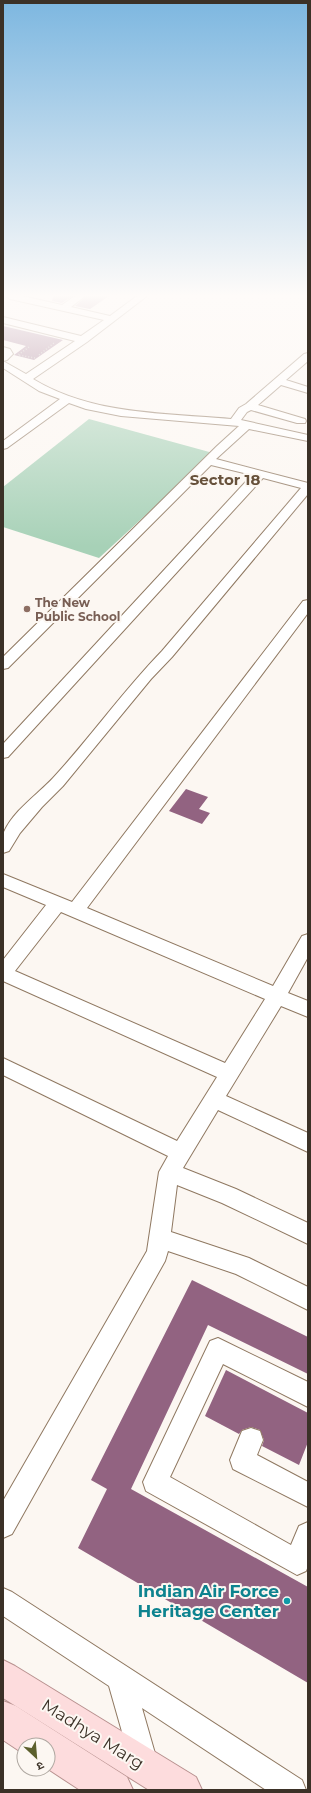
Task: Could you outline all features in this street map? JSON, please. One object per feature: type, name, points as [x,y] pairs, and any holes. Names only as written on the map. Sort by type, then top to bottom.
[{"type":"main road","name":"Madhya Marg","points":[[3,1678],[183,1790]]},
{"type":"main road","points":[[3,1720],[30,1737]]},
{"type":"main road","points":[[56,1753],[114,1790]]},
{"type":"street","points":[[28,380],[43,389],[90,407],[121,413],[234,422],[308,438]]},
{"type":"street","points":[[234,422],[243,410],[250,406],[279,381],[308,390]]},
{"type":"street","points":[[3,446],[67,399]]},
{"type":"street","points":[[250,406],[301,421]]},
{"type":"street","points":[[3,665],[247,425]]},
{"type":"street","points":[[3,847],[14,829],[36,803],[58,782],[104,725],[167,654],[308,486],[209,461]]},
{"type":"street","points":[[3,753],[260,474]]},
{"type":"street","points":[[75,911],[308,604]]},
{"type":"street","points":[[3,880],[308,1009]]},
{"type":"street","points":[[58,903],[3,973],[229,1074]]},
{"type":"street","points":[[3,1525],[157,1254],[169,1172],[277,996],[308,941]]},
{"type":"street","points":[[3,1066],[180,1152]]},
{"type":"street","points":[[213,1099],[308,1143]]},
{"type":"street","points":[[169,1172],[229,1196],[308,1234]]},
{"type":"street","points":[[159,1238],[241,1265],[308,1300]]},
{"type":"street","points":[[308,1394],[218,1349],[155,1482],[298,1562],[308,1535]]},
{"type":"street","points":[[251,1440],[242,1460],[308,1495]]},
{"type":"street","points":[[3,1601],[292,1790]]},
{"type":"street","points":[[120,1677],[145,1766]]},
{"type":"green space","points":[[89,419],[213,453],[99,558],[3,527],[3,487]]},
{"type":"building","points":[[186,789],[208,797],[199,809],[210,813],[202,824],[169,811]]},
{"type":"building","points":[[192,1280],[308,1337],[308,1374],[208,1325],[131,1489],[308,1587],[308,1683],[78,1548],[107,1489],[91,1480]]},
{"type":"building","points":[[226,1370],[308,1413],[308,1442],[299,1465],[262,1446],[264,1440],[260,1430],[251,1427],[242,1430],[239,1434],[205,1416]]},
{"type":"place","name":"The New Public School","points":[[27,609]]},
{"type":"place","name":"Indian Air Force Heritage Center","points":[[287,1601]]},
{"type":"district","name":"Sector 18","points":[[225,479]]}]
